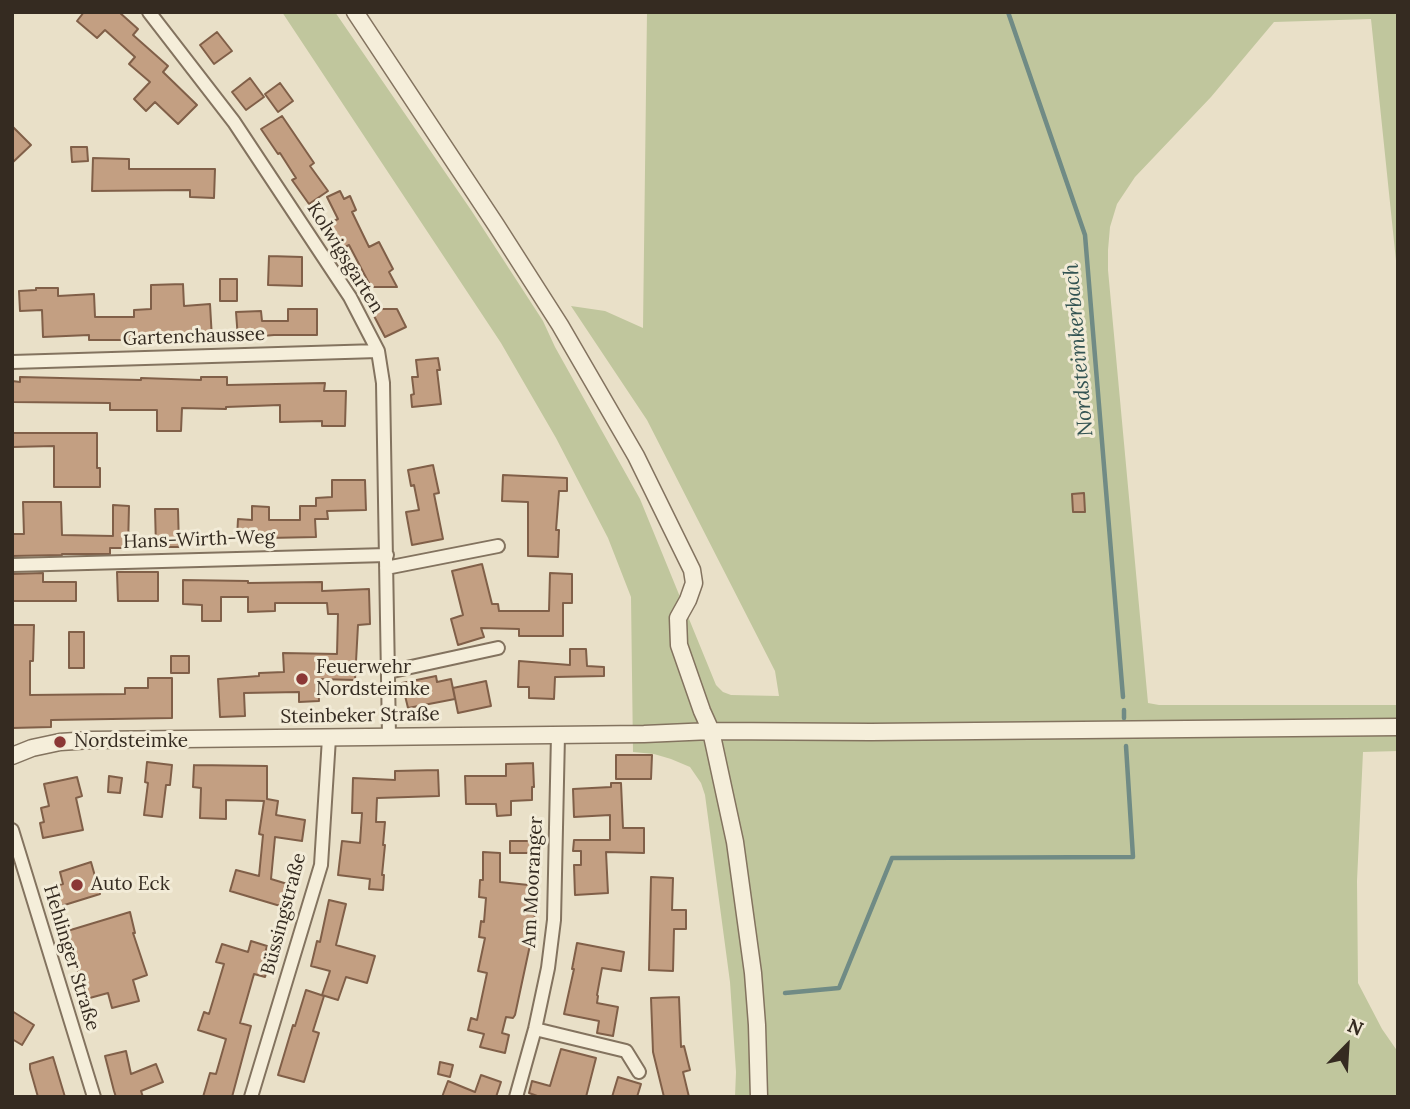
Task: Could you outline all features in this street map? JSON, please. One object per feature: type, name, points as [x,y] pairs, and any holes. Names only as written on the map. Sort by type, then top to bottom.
[{"type":"street","name":"Kolwigsgarten","points":[[149,12],[234,122],[350,297],[378,351],[383,383],[389,736]]},
{"type":"street","points":[[355,12],[560,325],[636,456],[692,570],[694,583],[678,618],[679,645],[711,731],[735,842],[757,1025],[759,1097]]},
{"type":"street","name":"Gartenchaussee","points":[[12,362],[378,351]]},
{"type":"street","points":[[386,561],[498,546]]},
{"type":"street","name":"Hans-Wirth-Weg","points":[[12,565],[386,561]]},
{"type":"street","points":[[388,672],[498,648]]},
{"type":"street","name":"Steinbeker Straße","points":[[12,756],[62,741],[676,734],[711,731],[1398,727]]},
{"type":"street","name":"Am Mooranger","points":[[516,1097],[535,1029],[548,968],[554,920],[558,735]]},
{"type":"street","name":"Büssingstraße","points":[[251,1097],[321,865],[329,738]]},
{"type":"street","name":"Hehlinger Straße","points":[[12,830],[94,1097]]},
{"type":"street","points":[[535,1029],[626,1051],[639,1072]]},
{"type":"green space","points":[[282,12],[335,12],[471,210],[543,321],[640,499],[716,685],[731,695],[779,696],[775,671],[647,420],[571,306],[605,311],[643,328],[647,12],[1398,12],[1398,280],[1371,19],[1274,22],[1211,97],[1135,177],[1117,204],[1110,227],[1108,270],[1148,703],[1398,705],[1398,751],[1363,752],[1357,881],[1358,983],[1382,1029],[1398,1052],[1398,1097],[735,1097],[730,982],[705,795],[701,783],[690,767],[654,754],[633,752],[631,597],[608,538],[556,438],[501,343]]},
{"type":"building","points":[[84,12],[119,12],[138,29],[133,35],[168,66],[163,72],[197,105],[178,124],[155,102],[146,111],[134,99],[150,82],[129,64],[135,57],[105,30],[97,38],[77,21]]},
{"type":"building","points":[[217,32],[232,51],[214,64],[200,45]]},
{"type":"building","points":[[250,78],[264,97],[246,110],[232,92]]},
{"type":"building","points":[[280,83],[293,101],[278,112],[265,94]]},
{"type":"building","points":[[282,116],[314,163],[310,166],[328,191],[309,204],[292,180],[296,178],[280,153],[278,154],[261,129]]},
{"type":"building","points":[[12,126],[31,145],[12,163]]},
{"type":"building","points":[[71,147],[87,147],[88,161],[72,162]]},
{"type":"building","points":[[93,158],[129,159],[129,169],[215,169],[214,198],[190,197],[190,190],[92,191]]},
{"type":"building","points":[[340,191],[344,199],[350,196],[356,210],[352,212],[369,247],[379,242],[393,269],[389,272],[397,287],[371,287],[349,245],[339,250],[328,224],[338,219],[327,197]]},
{"type":"building","points":[[269,256],[302,257],[302,286],[268,285]]},
{"type":"building","points":[[220,279],[237,279],[237,301],[220,301]]},
{"type":"building","points":[[183,284],[184,306],[210,304],[212,339],[134,342],[89,340],[89,335],[43,337],[42,310],[20,311],[19,291],[58,288],[58,296],[94,294],[95,317],[134,317],[134,310],[151,309],[151,285]]},
{"type":"building","points":[[288,309],[317,309],[317,335],[274,335],[238,339],[236,312],[261,311],[262,321],[288,321]]},
{"type":"building","points":[[382,309],[397,309],[406,327],[385,337],[373,314]]},
{"type":"building","points":[[438,358],[441,404],[412,407],[412,377],[418,377],[416,360]]},
{"type":"building","points":[[20,377],[201,380],[201,377],[227,377],[227,385],[325,383],[324,391],[346,391],[345,426],[322,426],[322,421],[280,422],[280,405],[226,409],[182,408],[181,431],[157,431],[157,410],[110,410],[110,403],[12,402],[12,381],[20,382]]},
{"type":"building","points":[[13,433],[97,433],[100,487],[54,487],[54,446],[13,447]]},
{"type":"building","points":[[433,465],[439,493],[434,494],[443,539],[412,545],[406,512],[419,510],[408,470]]},
{"type":"building","points":[[503,475],[567,478],[567,491],[559,491],[556,530],[559,530],[558,557],[528,556],[528,502],[502,501]]},
{"type":"building","points":[[332,480],[365,480],[366,510],[327,511],[328,519],[315,519],[316,537],[237,539],[238,519],[252,520],[252,506],[269,507],[269,520],[300,520],[300,506],[316,506],[316,498],[332,497]]},
{"type":"building","points":[[1084,493],[1085,512],[1073,512],[1072,494]]},
{"type":"building","points":[[23,502],[61,502],[62,535],[113,536],[113,505],[129,506],[128,548],[110,548],[110,554],[12,556],[12,534],[24,534]]},
{"type":"building","points":[[155,509],[178,509],[179,547],[156,547]]},
{"type":"building","points":[[482,564],[492,604],[498,604],[499,611],[549,611],[550,573],[572,574],[572,603],[563,603],[563,636],[519,636],[519,629],[481,628],[484,637],[458,645],[451,619],[463,615],[452,571]]},
{"type":"building","points":[[117,572],[158,572],[158,601],[118,601]]},
{"type":"building","points":[[43,573],[43,582],[76,582],[76,601],[12,601],[12,574]]},
{"type":"building","points":[[183,580],[322,582],[322,591],[369,589],[370,624],[358,625],[355,680],[318,679],[319,701],[299,702],[299,692],[244,693],[245,716],[220,717],[218,679],[284,672],[283,653],[337,654],[338,614],[328,614],[327,603],[275,603],[275,611],[248,612],[248,597],[221,597],[221,621],[202,621],[202,605],[183,604]]},
{"type":"building","points":[[12,625],[34,625],[30,695],[125,694],[125,688],[148,688],[148,678],[172,678],[172,718],[51,720],[51,727],[12,728]]},
{"type":"building","points":[[69,632],[84,632],[84,668],[69,668]]},
{"type":"building","points":[[570,649],[586,649],[587,666],[604,667],[604,676],[555,677],[554,699],[529,698],[529,687],[518,687],[519,661],[570,665]]},
{"type":"building","points":[[171,656],[189,656],[189,673],[171,673]]},
{"type":"building","points":[[436,676],[437,682],[451,679],[455,699],[408,708],[402,683]]},
{"type":"building","points":[[486,681],[491,706],[458,713],[453,688]]},
{"type":"building","points":[[616,755],[652,755],[651,779],[616,779]]},
{"type":"building","points":[[147,762],[172,765],[170,785],[166,785],[162,817],[144,815],[148,783],[145,782]]},
{"type":"building","points":[[533,763],[532,800],[511,801],[511,815],[497,816],[496,804],[466,804],[465,776],[506,776],[506,764]]},
{"type":"building","points":[[194,765],[267,766],[267,799],[278,801],[276,815],[305,820],[302,841],[275,837],[271,879],[294,886],[287,908],[230,891],[236,870],[259,876],[263,835],[259,834],[264,801],[226,800],[226,819],[200,818],[201,788],[193,787]]},
{"type":"building","points":[[438,770],[439,796],[377,798],[376,822],[385,822],[383,890],[369,889],[370,879],[338,875],[342,841],[360,843],[362,813],[352,813],[353,778],[395,780],[395,771]]},
{"type":"building","points":[[109,776],[122,778],[120,793],[108,792]]},
{"type":"building","points":[[77,777],[82,796],[76,798],[83,830],[43,838],[41,808],[49,806],[44,784]]},
{"type":"building","points":[[611,783],[621,783],[623,828],[644,828],[644,853],[606,852],[608,893],[575,895],[574,865],[581,865],[581,851],[573,851],[574,840],[610,840],[610,815],[574,817],[573,789],[611,787]]},
{"type":"building","points":[[510,841],[537,841],[537,853],[510,853]]},
{"type":"building","points":[[483,852],[500,853],[500,882],[538,886],[533,931],[515,1015],[513,1018],[506,1017],[502,1033],[509,1035],[505,1053],[480,1047],[484,1034],[468,1030],[471,1018],[477,1020],[487,973],[478,971],[485,938],[479,937],[481,921],[484,922],[486,898],[479,897],[480,880],[483,880]]},
{"type":"building","name":"Auto Eck","points":[[91,862],[100,894],[58,907],[52,887],[63,884],[60,872]]},
{"type":"building","points":[[651,877],[673,878],[672,910],[686,910],[686,929],[674,929],[673,971],[649,970]]},
{"type":"building","points":[[329,900],[346,904],[336,945],[375,956],[367,983],[346,977],[338,1000],[322,995],[330,971],[311,966],[317,941],[320,942]]},
{"type":"building","points":[[130,912],[133,933],[147,975],[133,980],[139,1001],[112,1008],[108,993],[86,999],[64,932]]},
{"type":"building","points":[[251,941],[267,946],[264,957],[270,959],[265,977],[254,974],[240,1023],[251,1026],[232,1097],[203,1097],[210,1073],[216,1074],[226,1039],[198,1030],[204,1012],[209,1014],[224,964],[216,962],[222,944],[248,952]]},
{"type":"building","points":[[577,943],[624,952],[621,971],[602,968],[597,995],[597,1003],[618,1007],[613,1036],[597,1033],[599,1021],[564,1014]]},
{"type":"building","points":[[306,990],[324,996],[313,1031],[319,1033],[304,1082],[278,1075]]},
{"type":"building","points":[[679,997],[681,1047],[684,1046],[690,1070],[683,1072],[689,1097],[664,1097],[653,1052],[651,998]]},
{"type":"building","points":[[12,1011],[34,1025],[22,1045],[12,1039]]},
{"type":"building","points":[[561,1049],[596,1058],[586,1097],[540,1097],[529,1093],[532,1081],[550,1086]]},
{"type":"building","points":[[126,1051],[131,1074],[156,1064],[163,1082],[141,1091],[143,1097],[116,1097],[105,1056]]},
{"type":"building","points":[[53,1057],[65,1097],[38,1097],[30,1064]]},
{"type":"building","points":[[440,1062],[453,1065],[450,1077],[438,1074]]},
{"type":"building","points":[[481,1075],[501,1082],[496,1097],[442,1097],[448,1081],[475,1092]]},
{"type":"building","points":[[618,1077],[641,1084],[637,1097],[612,1097]]},
{"type":"waterway","name":"Nordsteimkerbach","points":[[1008,12],[1085,235],[1123,697]]},
{"type":"waterway","name":"Nordsteimkerbach","points":[[1124,710],[1124,718]]},
{"type":"waterway","name":"Nordsteimkerbach","points":[[785,993],[839,988],[892,858],[1133,857],[1126,746]]},
{"type":"place","name":"Feuerwehr Nordsteimke","points":[[302,679]]},
{"type":"place","name":"Nordsteimke","points":[[60,742]]},
{"type":"place","name":"Auto Eck","points":[[77,885]]}]
